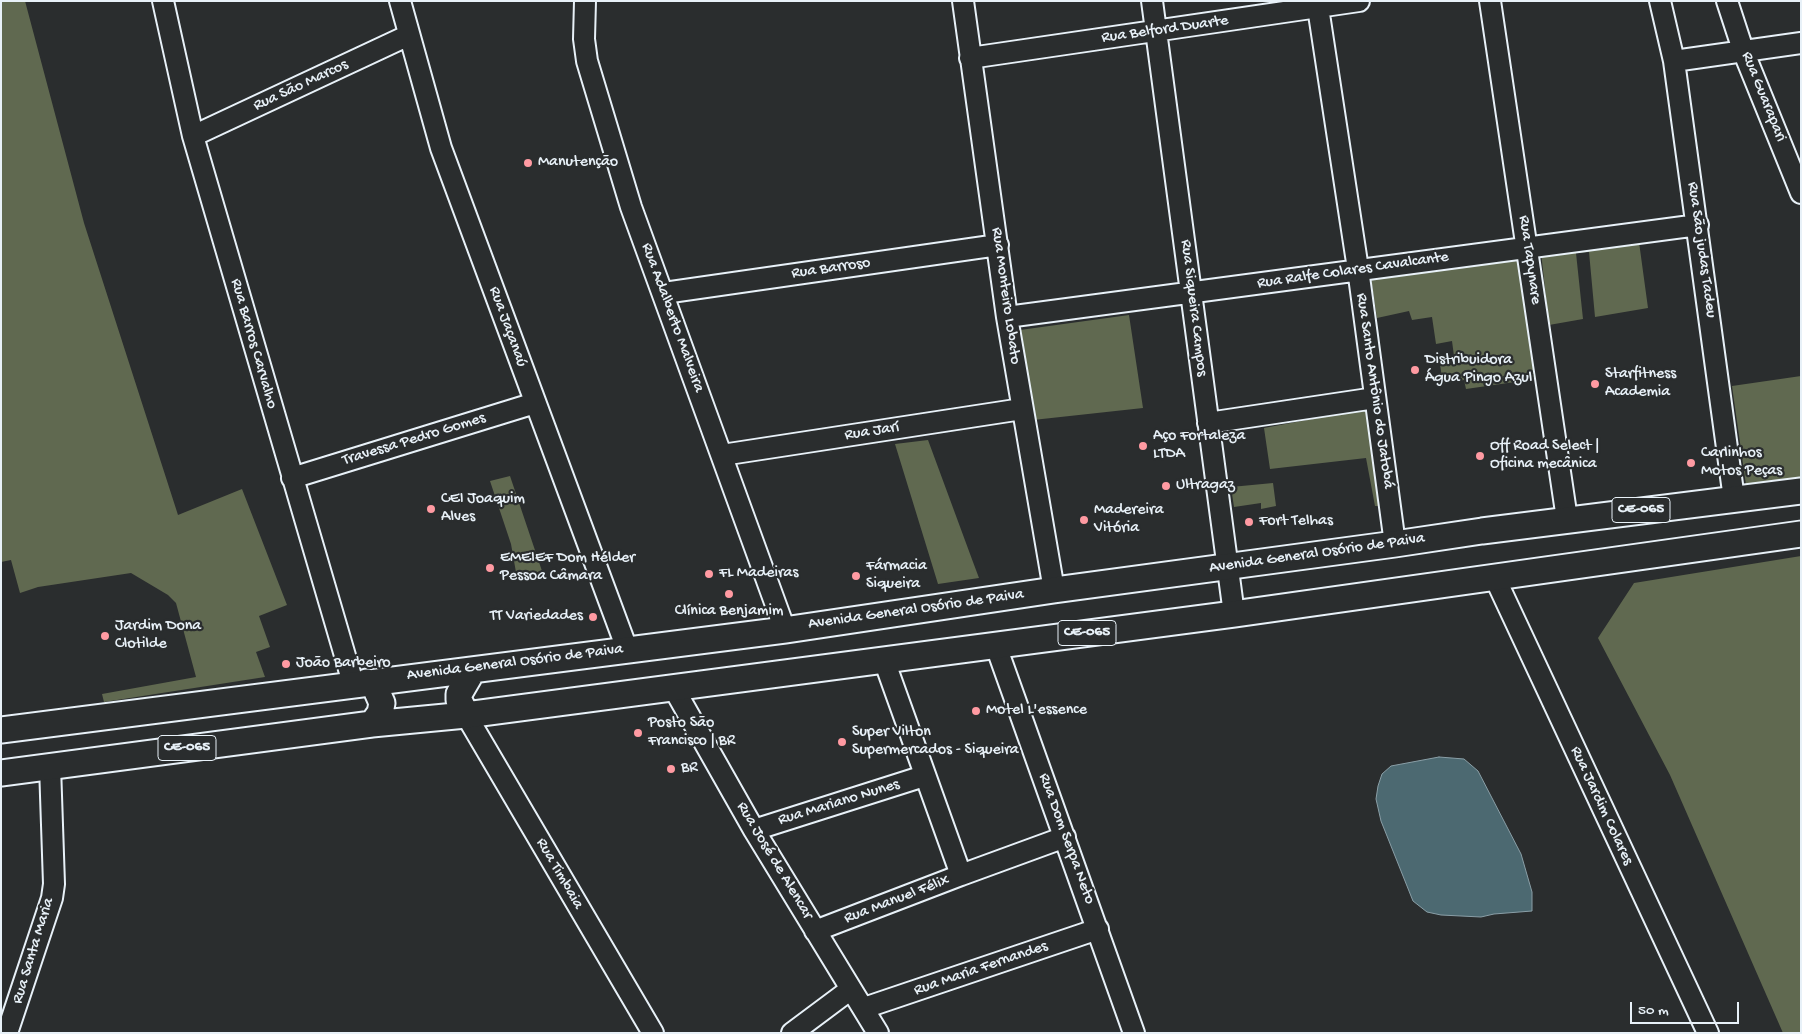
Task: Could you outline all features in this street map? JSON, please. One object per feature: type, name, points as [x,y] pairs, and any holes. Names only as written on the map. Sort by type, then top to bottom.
[{"type":"main road","name":"Avenida General Osório de Paiva","points":[[1,730],[785,630],[1054,590],[1567,519],[1801,491]]},
{"type":"main road","name":"CE-065","points":[[1,773],[372,724],[466,715],[996,646],[1801,534]]},
{"type":"main road","points":[[466,715],[459,700],[459,694],[474,670]]},
{"type":"main road","points":[[360,683],[379,692],[382,702],[380,713],[372,724]]},
{"type":"street","name":"Rua Barros Carvalho","points":[[163,1],[193,136],[292,478],[360,683]]},
{"type":"street","name":"Rua Jaçanaú","points":[[400,1],[441,148],[627,649]]},
{"type":"street","name":"Rua Adalberto Malveira","points":[[585,1],[584,39],[591,79],[631,207],[664,293],[785,630]]},
{"type":"street","name":"Rua Monteiro Lobato","points":[[963,1],[1007,317],[1054,590]]},
{"type":"street","name":"Rua Siqueira Campos","points":[[1152,1],[1234,614]]},
{"type":"street","name":"Rua Belford Duarte","points":[[970,58],[1157,31],[1318,4],[1359,1]]},
{"type":"street","name":"Rua Tapynare","points":[[1490,1],[1567,519]]},
{"type":"street","name":"Rua São judas Tadeu","points":[[1660,1],[1674,61],[1698,225],[1734,499]]},
{"type":"street","name":"Rua Guarapari","points":[[1727,1],[1744,52],[1801,193]]},
{"type":"street","name":"Rua Santo Antônio do Jatobá","points":[[1318,4],[1358,269],[1395,544]]},
{"type":"street","name":"Rua São Marcos","points":[[193,136],[408,35]]},
{"type":"street","points":[[1674,61],[1801,43]]},
{"type":"street","name":"Rua Ralfe Colares Cavalcante","points":[[1007,317],[1698,225]]},
{"type":"street","name":"Rua Barroso","points":[[664,293],[998,245]]},
{"type":"street","points":[[1208,423],[1375,398]]},
{"type":"street","name":"Travessa Pedro Gomes","points":[[292,478],[535,403]]},
{"type":"street","name":"Rua Jarí","points":[[722,455],[1022,409]]},
{"type":"street","name":"Rua Jardim Colares","points":[[1495,578],[1708,1033]]},
{"type":"street","name":"Rua Dom Serpa Neto","points":[[996,646],[1098,929],[1129,1031]]},
{"type":"street","name":"Rua Manuel Félix","points":[[815,931],[961,875],[884,660]]},
{"type":"street","name":"Rua José de Alencar","points":[[673,687],[754,830],[878,1033]]},
{"type":"street","name":"Rua Timbaia","points":[[466,715],[653,1033]]},
{"type":"street","name":"Rua Santa Maria","points":[[15,1027],[52,898],[54,884],[50,766]]},
{"type":"street","name":"Rua Mariano Nunes","points":[[754,830],[924,776]]},
{"type":"street","points":[[961,875],[1065,838]]},
{"type":"street","name":"Rua Maria Fernandes","points":[[864,1008],[1098,929]]},
{"type":"street","points":[[792,1033],[851,989]]},
{"type":"green space","points":[[1,1],[25,1],[84,223],[178,515],[242,489],[287,605],[259,616],[270,647],[256,652],[265,677],[104,702],[102,694],[196,677],[176,603],[168,595],[131,573],[38,587],[20,593],[11,560],[1,562]]},
{"type":"green space","points":[[1639,242],[1648,308],[1595,317],[1589,252],[1576,253],[1583,319],[1549,325],[1541,252]]},
{"type":"green space","points":[[1514,261],[1521,262],[1526,270],[1536,379],[1466,389],[1464,380],[1443,384],[1439,358],[1454,356],[1452,341],[1436,344],[1432,317],[1412,320],[1409,311],[1377,318],[1371,279]]},
{"type":"green space","points":[[1129,315],[1143,408],[1033,420],[1020,330]]},
{"type":"green space","points":[[1801,376],[1801,477],[1746,485],[1732,386]]},
{"type":"green space","points":[[1371,408],[1385,506],[1375,506],[1366,458],[1270,469],[1264,428]]},
{"type":"green space","points":[[928,440],[979,578],[938,584],[895,444]]},
{"type":"green space","points":[[510,476],[542,571],[517,578],[511,544],[490,481]]},
{"type":"green space","points":[[1273,483],[1276,506],[1261,509],[1261,503],[1234,507],[1231,487]]},
{"type":"green space","points":[[1801,556],[1801,1033],[1783,1033],[1670,775],[1598,638],[1634,583]]},
{"type":"water","points":[[1439,757],[1464,759],[1478,771],[1521,854],[1532,892],[1532,911],[1481,917],[1441,915],[1427,912],[1413,901],[1381,821],[1376,799],[1378,786],[1382,774],[1391,766]]},
{"type":"place","name":"Manutenção","points":[[528,163]]},
{"type":"place","name":"Distribuidora Água Pingo Azul","points":[[1415,370]]},
{"type":"place","name":"Starfitness Academia","points":[[1595,384]]},
{"type":"place","name":"Aço Fortaleza LTDA","points":[[1143,446]]},
{"type":"place","name":"Off Road Select | Oficina mecânica","points":[[1480,456]]},
{"type":"place","name":"Carlinhos Motos Peças","points":[[1691,463]]},
{"type":"place","name":"Ultragaz","points":[[1166,486]]},
{"type":"place","name":"CEI Joaquim Alves","points":[[431,509]]},
{"type":"place","name":"Madereira Vitória","points":[[1084,520]]},
{"type":"place","name":"Fort Telhas","points":[[1249,522]]},
{"type":"place","name":"EMEIEF Dom Hélder Pessoa Câmara","points":[[490,568]]},
{"type":"place","name":"FL Madeiras","points":[[709,574]]},
{"type":"place","name":"Fármacia Siqueira","points":[[856,576]]},
{"type":"place","name":"Clínica Benjamim","points":[[729,594]]},
{"type":"place","name":"TT Variedades","points":[[593,617]]},
{"type":"place","name":"Jardim Dona Clotilde","points":[[105,636]]},
{"type":"place","name":"João Barbeiro","points":[[286,664]]},
{"type":"place","name":"Motel L'essence","points":[[976,711]]},
{"type":"place","name":"Posto São Francisco | BR","points":[[638,733]]},
{"type":"place","name":"Super Vilton Supermercados - Siqueira","points":[[842,742]]},
{"type":"place","name":"BR","points":[[671,769]]}]
